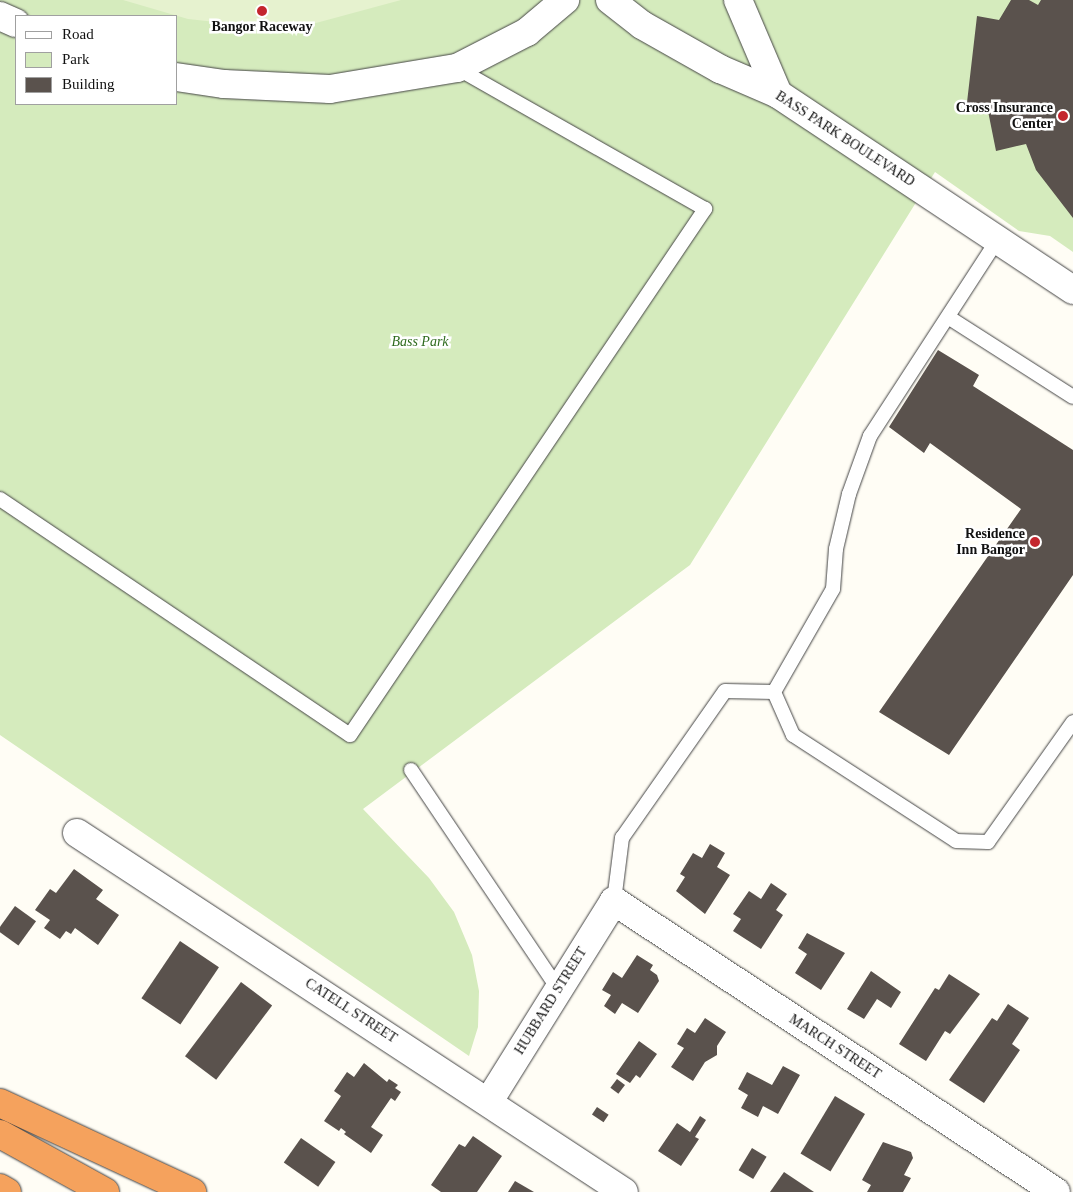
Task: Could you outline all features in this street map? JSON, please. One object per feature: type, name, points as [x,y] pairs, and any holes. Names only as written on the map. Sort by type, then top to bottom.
[{"type":"highway","points":[[0,1103],[192,1192]]},
{"type":"highway","points":[[0,1134],[105,1192]]},
{"type":"highway","points":[[0,1188],[8,1192]]},
{"type":"street","points":[[178,77],[224,84],[330,89],[457,68],[527,32],[564,0]]},
{"type":"street","name":"BASS PARK BOULEVARD","points":[[610,0],[642,25],[712,64],[778,94],[1073,290]]},
{"type":"street","points":[[738,0],[778,94]]},
{"type":"street","points":[[0,16],[15,23]]},
{"type":"street","name":"CATELL STREET","points":[[77,832],[489,1101],[624,1192]]},
{"type":"street","name":"HUBBARD STREET","points":[[489,1101],[614,901]]},
{"type":"street","name":"MARCH STREET","points":[[614,901],[1056,1192]]},
{"type":"lane","points":[[0,499],[350,735],[705,209],[457,68]]},
{"type":"lane","points":[[774,692],[833,589],[836,549],[849,494],[870,436],[998,239]]},
{"type":"lane","points":[[948,317],[1073,397]]},
{"type":"lane","points":[[614,901],[622,838],[726,691],[774,692]]},
{"type":"lane","points":[[774,692],[793,735],[956,841],[988,842],[1073,722]]},
{"type":"lane","points":[[411,770],[558,989]]},
{"type":"green space","name":"Bass Park","points":[[0,0],[1073,0],[1073,252],[1050,236],[1019,231],[935,172],[690,565],[363,809],[429,878],[454,912],[472,955],[479,991],[478,1027],[469,1056],[0,735]]},
{"type":"green space","name":"Bangor Raceway","points":[[123,0],[401,0],[316,23],[253,26],[188,19]]},
{"type":"building","points":[[1011,0],[1029,0],[1038,5],[1041,0],[1073,0],[1073,218],[1036,170],[1026,144],[996,151],[988,111],[966,111],[977,16],[999,20]]},
{"type":"building","name":"Residence Inn Bangor","points":[[938,350],[979,375],[973,386],[1073,450],[1073,575],[949,755],[879,712],[1021,509],[930,443],[924,453],[889,427]]},
{"type":"building","points":[[710,844],[725,853],[717,867],[730,875],[705,914],[676,891],[685,877],[680,874],[693,853],[702,858]]},
{"type":"building","points":[[74,869],[103,890],[96,899],[119,915],[98,945],[75,928],[71,934],[66,931],[60,939],[44,928],[50,920],[35,910],[50,889],[56,893]]},
{"type":"building","points":[[771,883],[787,894],[776,910],[783,915],[761,949],[733,931],[741,919],[733,914],[749,891],[761,899]]},
{"type":"building","points":[[15,906],[36,921],[18,946],[0,932],[0,927]]},
{"type":"building","points":[[807,933],[845,953],[821,990],[795,973],[807,954],[798,948]]},
{"type":"building","points":[[180,941],[219,967],[180,1024],[141,998]]},
{"type":"building","points":[[637,955],[653,965],[650,970],[657,975],[659,981],[638,1013],[622,1003],[615,1014],[604,1006],[611,995],[602,990],[613,972],[622,978]]},
{"type":"building","points":[[871,971],[901,992],[891,1008],[877,999],[864,1019],[847,1009]]},
{"type":"building","points":[[949,974],[980,994],[950,1034],[945,1031],[926,1061],[899,1044],[935,988],[939,990]]},
{"type":"building","points":[[241,982],[272,1005],[216,1080],[185,1056]]},
{"type":"building","points":[[1008,1004],[1029,1018],[1012,1044],[1020,1050],[984,1103],[949,1080],[992,1018],[997,1021]]},
{"type":"building","points":[[705,1018],[726,1032],[717,1046],[717,1055],[705,1062],[693,1081],[671,1067],[684,1048],[677,1044],[687,1028],[695,1033]]},
{"type":"building","points":[[639,1041],[657,1054],[640,1078],[636,1075],[630,1083],[616,1074]]},
{"type":"building","points":[[364,1063],[387,1082],[389,1079],[398,1085],[395,1088],[401,1092],[395,1101],[391,1098],[371,1127],[383,1135],[371,1153],[344,1134],[346,1132],[341,1128],[339,1131],[324,1121],[341,1096],[334,1091],[347,1072],[354,1077]]},
{"type":"building","points":[[783,1066],[800,1075],[778,1114],[763,1106],[758,1117],[741,1108],[748,1095],[738,1089],[747,1072],[772,1085]]},
{"type":"building","points":[[617,1079],[625,1085],[618,1094],[610,1088]]},
{"type":"building","points":[[835,1096],[865,1114],[830,1171],[800,1153]]},
{"type":"building","points":[[597,1107],[609,1115],[604,1122],[592,1114]]},
{"type":"building","points":[[700,1116],[706,1120],[695,1137],[699,1139],[681,1166],[658,1151],[677,1123],[690,1132]]},
{"type":"building","points":[[473,1136],[502,1156],[477,1192],[441,1192],[431,1185],[459,1144],[465,1147]]},
{"type":"building","points":[[301,1138],[335,1162],[318,1187],[284,1163]]},
{"type":"building","points":[[883,1142],[911,1152],[913,1158],[904,1175],[911,1178],[903,1192],[867,1192],[871,1185],[862,1180]]},
{"type":"building","points":[[752,1148],[767,1157],[753,1179],[739,1170]]},
{"type":"building","points":[[784,1172],[814,1192],[770,1192]]},
{"type":"building","points":[[515,1181],[534,1192],[508,1192]]},
{"type":"place","name":"Bangor Raceway","points":[[262,11]]},
{"type":"place","name":"Cross Insurance Center","points":[[1063,116]]},
{"type":"place","name":"Residence Inn Bangor","points":[[1035,542]]}]
